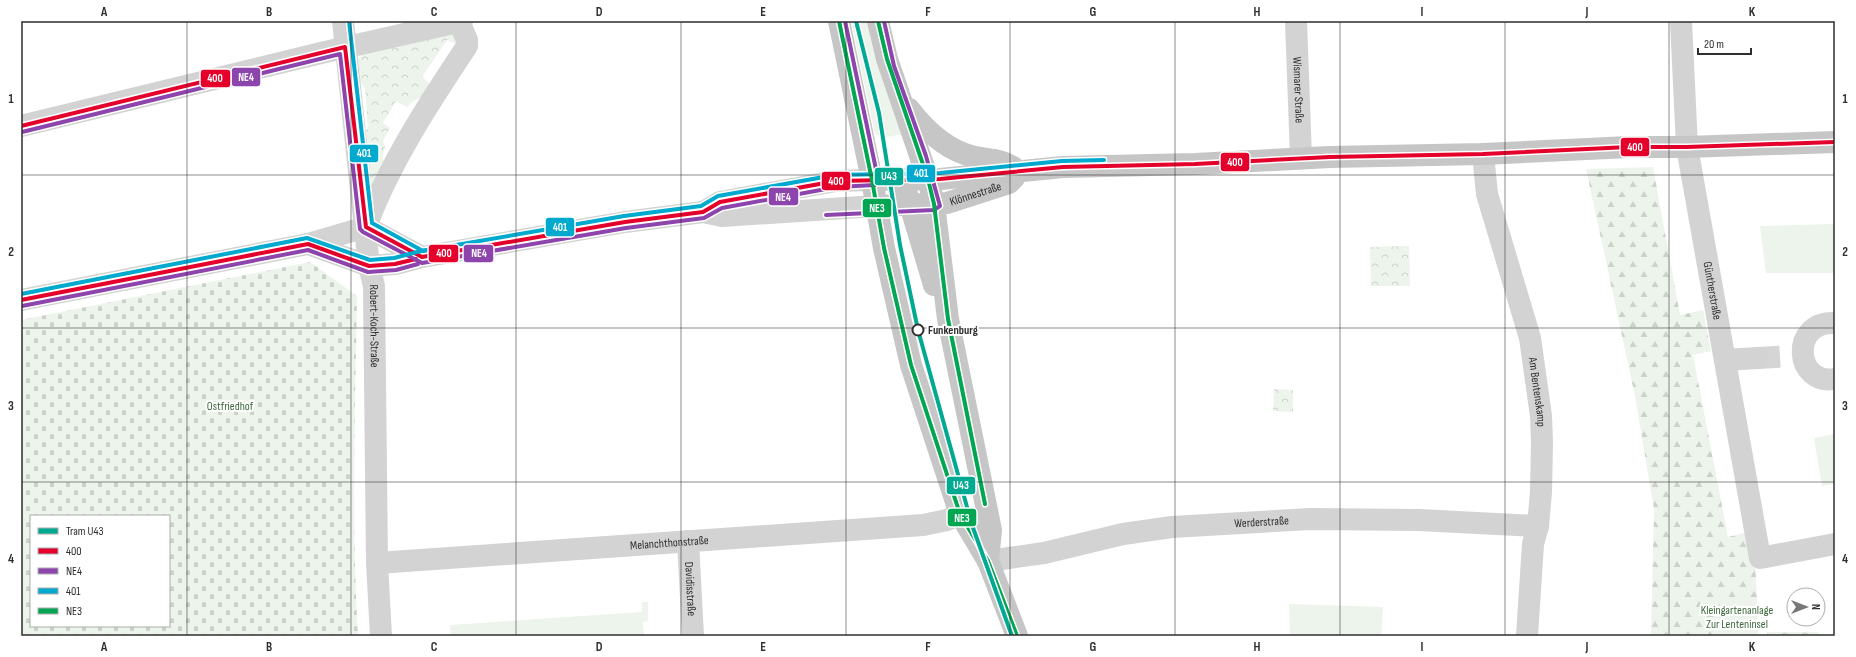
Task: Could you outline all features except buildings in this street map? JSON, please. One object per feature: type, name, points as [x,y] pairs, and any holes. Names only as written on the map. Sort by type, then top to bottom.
[{"type":"main road","points":[[839,21],[872,180],[884,248],[911,365],[960,514],[988,561],[1017,636]]},
{"type":"main road","points":[[878,21],[887,59],[928,179],[934,204],[948,319],[991,530],[988,561]]},
{"type":"main road","points":[[899,97],[923,127],[933,136],[964,154],[1004,161],[1020,171]]},
{"type":"main road","name":"Klönnestraße","points":[[872,180],[928,179],[1063,167],[1195,164],[1301,158],[1483,154],[1629,147],[1687,147],[1835,142]]},
{"type":"main road","name":"Klönnestraße","points":[[876,206],[934,204],[957,200],[1010,183],[1020,171]]},
{"type":"main road","points":[[903,180],[936,293],[948,319]]},
{"type":"street","points":[[343,21],[366,227]]},
{"type":"street","points":[[21,126],[345,47],[461,21]]},
{"type":"street","name":"Robert-Koch-Straße","points":[[381,636],[377,563],[374,286],[369,266],[366,227],[379,192],[429,105],[466,46],[461,21]]},
{"type":"street","name":"Wismarer Straße","points":[[1296,21],[1301,158]]},
{"type":"street","name":"Güntherstraße","points":[[1681,21],[1687,147],[1760,558],[1835,544]]},
{"type":"street","name":"Am Bentenskamp","points":[[1483,154],[1487,194],[1521,302],[1530,338],[1536,374],[1542,443],[1541,492],[1538,526],[1533,544],[1527,636]]},
{"type":"street","points":[[703,212],[720,202],[836,181],[872,180]]},
{"type":"street","points":[[308,244],[369,266],[395,264],[422,257],[625,222],[703,212],[722,216],[876,206]]},
{"type":"street","points":[[21,300],[308,244],[366,227],[422,257]]},
{"type":"street","points":[[1835,323],[1828,322],[1810,330],[1796,356],[1818,378],[1830,380],[1835,379]]},
{"type":"street","points":[[1725,360],[1758,358]]},
{"type":"street","name":"Melanchthonstraße","points":[[377,563],[922,525],[947,520],[960,514]]},
{"type":"street","name":"Werderstraße","points":[[988,561],[1044,553],[1123,534],[1172,527],[1310,519],[1420,520],[1538,526]]},
{"type":"street","name":"Davidisstraße","points":[[688,541],[693,636]]},
{"type":"green space","points":[[851,21],[870,21],[904,134],[886,137],[875,134]]},
{"type":"green space","points":[[453,31],[459,46],[447,40],[422,77],[433,86],[424,96],[413,101],[407,107],[396,101],[383,123],[390,128],[383,141],[385,147],[382,159],[386,161],[372,191],[365,132],[368,128],[365,89],[360,81],[358,61],[362,54]]},
{"type":"green space","points":[[1653,167],[1680,315],[1703,310],[1711,351],[1693,355],[1728,537],[1749,532],[1755,557],[1757,599],[1720,599],[1717,636],[1651,636],[1654,509],[1635,396],[1586,169]]},
{"type":"green space","points":[[1835,224],[1835,273],[1766,273],[1760,226]]},
{"type":"green space","points":[[1409,246],[1410,286],[1371,286],[1370,247]]},
{"type":"green space","name":"Ostfriedhof","points":[[310,262],[357,296],[354,509],[358,636],[21,636],[21,320]]},
{"type":"green space","points":[[1274,389],[1293,390],[1293,412],[1273,411]]},
{"type":"green space","points":[[1835,434],[1835,483],[1822,486],[1814,438]]},
{"type":"green space","name":"Kleingartenanlage Zur Lenteninsel","points":[[1720,599],[1757,599],[1758,636],[1717,636]]},
{"type":"green space","points":[[642,602],[648,602],[648,621],[643,622],[644,636],[451,636],[450,625],[642,612]]},
{"type":"green space","points":[[1289,604],[1383,607],[1381,636],[1290,636]]},
{"type":"green space","points":[[1767,632],[1818,632],[1820,636],[1767,636]]},
{"type":"tunnel","points":[[1758,358],[1790,356]]},
{"type":"tram line","name":"U43","points":[[856,21],[879,113],[900,245],[918,330],[972,525],[1012,636]]},
{"type":"transit line","name":"401","points":[[349,21],[372,223],[423,251],[428,250]]},
{"type":"transit line","name":"NE3","points":[[839,21],[872,180],[884,248],[911,365],[960,514],[988,561],[1017,636]]},
{"type":"transit line","name":"NE4","points":[[22,132],[340,54],[360,229],[422,263],[626,228],[704,218],[722,208],[837,187],[875,185],[878,179],[845,21]]},
{"type":"transit line","name":"NE3","points":[[878,21],[887,59],[928,179],[934,204],[948,319],[985,504]]},
{"type":"transit line","name":"NE4","points":[[826,215],[934,210],[940,206],[926,156],[894,66],[884,21]]},
{"type":"transit line","name":"400","points":[[21,126],[345,47],[366,227],[422,257],[625,222],[703,212],[720,202],[836,181],[940,179],[1063,167],[1195,164],[1330,157],[1483,154],[1629,147],[1687,147],[1835,142]]},
{"type":"transit line","name":"401","points":[[21,294],[307,238],[370,260],[394,258],[421,251],[624,216],[701,206],[718,196],[835,175],[940,173],[1062,161],[1104,160]]},
{"type":"transit line","name":"400","points":[[21,300],[308,244],[369,266],[395,264],[416,259]]},
{"type":"transit line","name":"NE4","points":[[22,306],[308,250],[368,272],[396,270],[418,264]]},
{"type":"place","name":"Funkenburg","points":[[918,330]]}]
